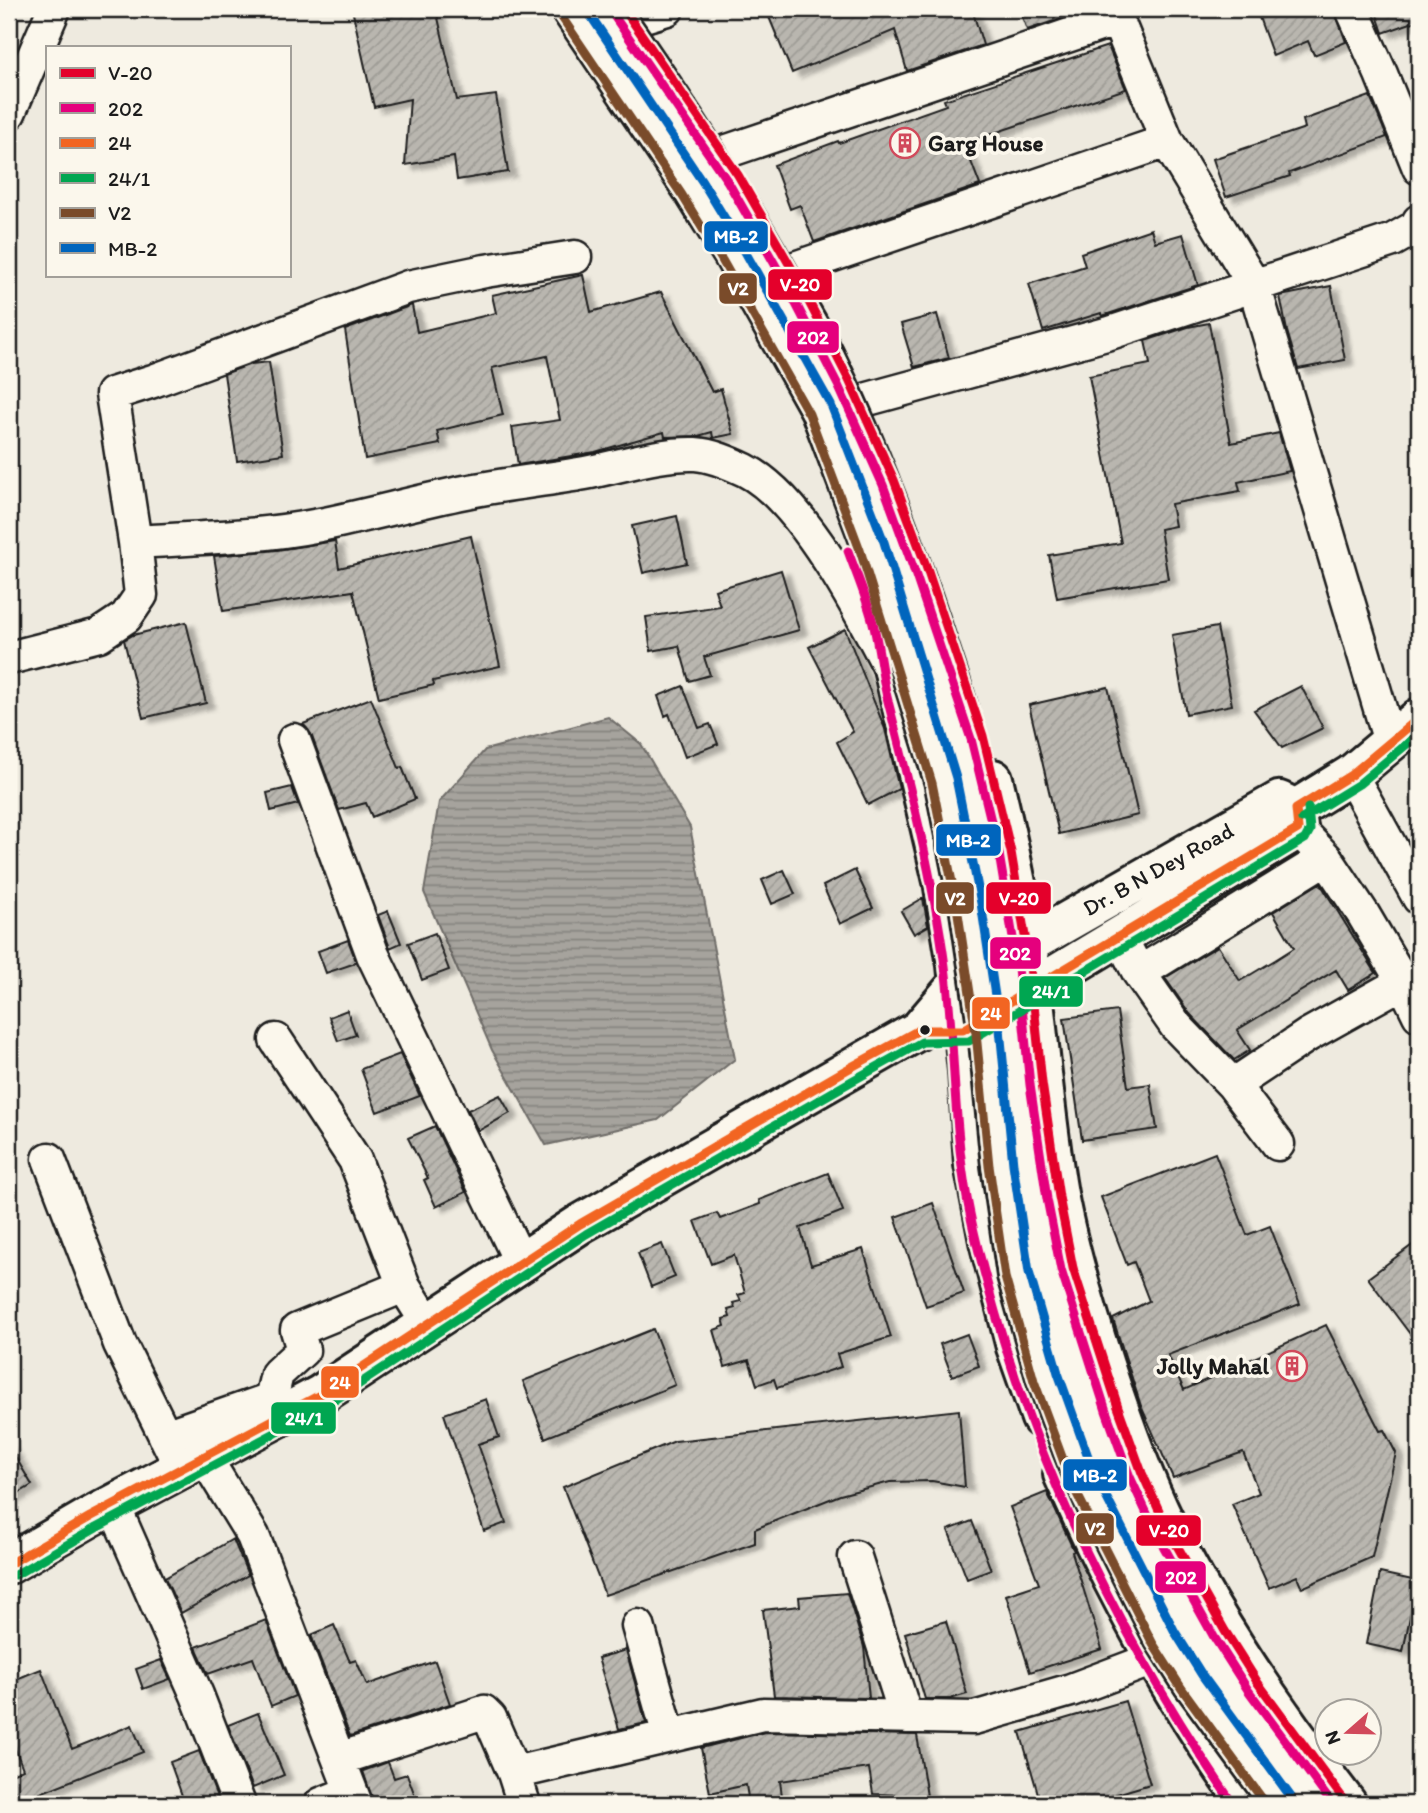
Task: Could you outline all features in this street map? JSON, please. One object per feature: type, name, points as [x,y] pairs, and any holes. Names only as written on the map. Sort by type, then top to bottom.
[{"type":"main road","points":[[559,9],[748,302],[788,375],[838,488],[885,618],[893,674],[943,881],[959,983],[974,1164],[989,1241],[1016,1347],[1054,1452],[1118,1594],[1153,1659],[1248,1804]]},
{"type":"main road","points":[[571,9],[692,188],[733,254],[820,409],[872,545],[944,780],[969,905],[988,1031],[1001,1165],[1017,1275],[1046,1377],[1083,1478],[1164,1639],[1280,1804]]},
{"type":"main road","points":[[621,13],[738,175],[792,269],[849,380],[899,491],[983,736],[1011,852],[1026,944],[1056,1178],[1073,1268],[1118,1407],[1142,1473],[1167,1526],[1225,1631],[1258,1683],[1347,1804]]},
{"type":"main road","points":[[621,13],[717,170],[818,345],[901,538],[958,706],[983,807],[999,894],[1040,1209],[1063,1315],[1085,1384],[1111,1453],[1171,1583],[1206,1646],[1246,1707],[1317,1804]]},
{"type":"main road","name":"Dr. B N Dey Road","points":[[963,1030],[1120,937],[1297,819],[1419,718]]},
{"type":"main road","name":"Dr. B N Dey Road","points":[[919,1030],[959,983],[1279,801],[1297,819]]},
{"type":"main road","points":[[9,1564],[113,1504],[183,1453],[320,1395],[580,1224],[919,1030],[963,1030]]},
{"type":"street","points":[[9,113],[54,9]]},
{"type":"street","points":[[621,13],[667,9]]},
{"type":"street","points":[[1352,9],[1419,168]]},
{"type":"street","points":[[722,153],[1115,14],[1167,141],[1254,285],[1390,742]]},
{"type":"street","points":[[792,269],[1167,141]]},
{"type":"street","points":[[857,402],[1110,333],[1393,240],[1416,227],[1419,221]]},
{"type":"street","points":[[9,658],[99,635],[126,617],[141,595],[112,394],[408,287],[485,271],[575,257]]},
{"type":"street","points":[[135,542],[274,533],[465,492],[654,458],[707,455],[747,471],[780,496],[814,540],[855,603],[893,674]]},
{"type":"street","points":[[295,740],[373,955],[521,1263]]},
{"type":"street","points":[[1351,775],[1419,898]]},
{"type":"street","points":[[1297,819],[1363,914],[1419,1015]]},
{"type":"street","points":[[1139,973],[1325,858]]},
{"type":"street","points":[[1120,937],[1139,973],[1176,1026],[1233,1085],[1278,1144]]},
{"type":"street","points":[[1233,1085],[1308,1035],[1403,982]]},
{"type":"street","points":[[276,1040],[355,1160],[404,1286],[428,1324]]},
{"type":"street","points":[[49,1159],[120,1344],[183,1453],[253,1536],[353,1798],[321,1804]]},
{"type":"street","points":[[183,1453],[271,1399],[277,1374],[303,1350],[297,1330],[404,1286]]},
{"type":"street","points":[[113,1504],[197,1695],[239,1804]]},
{"type":"street","points":[[855,1557],[906,1717]]},
{"type":"street","points":[[638,1626],[669,1736]]},
{"type":"street","points":[[514,1773],[762,1714],[974,1718],[1071,1690],[1153,1659]]},
{"type":"street","points":[[339,1759],[484,1712],[490,1718],[514,1773],[524,1804]]},
{"type":"shaded area","points":[[608,717],[641,744],[690,827],[735,1059],[658,1120],[546,1145],[492,1050],[424,892],[439,802],[485,750]]},
{"type":"building","points":[[352,9],[436,9],[457,100],[496,95],[508,172],[457,180],[454,157],[405,165],[410,99],[374,107]]},
{"type":"building","points":[[789,9],[972,9],[983,45],[907,71],[895,30],[792,73],[769,17]]},
{"type":"building","points":[[1019,9],[1090,9],[1027,30]]},
{"type":"building","points":[[1256,9],[1334,9],[1346,42],[1314,55],[1308,41],[1273,56]]},
{"type":"building","points":[[1375,9],[1419,9],[1419,20],[1383,33]]},
{"type":"building","points":[[1108,46],[1126,89],[964,143],[980,185],[814,242],[800,205],[790,209],[774,165],[946,105],[944,100]]},
{"type":"building","points":[[1370,96],[1387,137],[1289,173],[1290,176],[1226,197],[1213,159],[1305,128],[1303,120]]},
{"type":"building","points":[[1151,229],[1155,242],[1183,234],[1198,285],[1102,316],[1101,313],[1043,331],[1029,284],[1085,266],[1081,253]]},
{"type":"building","points":[[583,275],[591,312],[661,292],[712,392],[721,389],[733,434],[713,438],[712,432],[698,436],[665,437],[664,432],[595,452],[518,465],[512,427],[560,420],[547,356],[492,368],[503,415],[437,431],[440,444],[365,459],[345,330],[412,305],[417,332],[496,313],[492,295]]},
{"type":"building","points":[[1331,286],[1345,360],[1298,369],[1280,296]]},
{"type":"building","points":[[937,314],[949,358],[914,367],[901,324]]},
{"type":"building","points":[[1209,323],[1231,443],[1279,433],[1290,471],[1238,482],[1240,491],[1171,504],[1175,526],[1160,529],[1168,579],[1057,598],[1049,555],[1121,543],[1089,376],[1150,364],[1145,341]]},
{"type":"building","points":[[269,362],[283,454],[237,461],[224,374],[251,364]]},
{"type":"building","points":[[677,516],[687,563],[643,573],[632,526]]},
{"type":"building","points":[[471,536],[500,666],[433,681],[434,685],[379,698],[353,591],[223,611],[214,556],[335,541],[339,568]]},
{"type":"building","points":[[781,570],[799,630],[704,657],[710,675],[689,681],[679,646],[651,651],[646,617],[720,606],[715,590]]},
{"type":"building","points":[[186,622],[206,703],[143,718],[124,640],[133,635]]},
{"type":"building","points":[[1217,627],[1232,705],[1186,714],[1172,635]]},
{"type":"building","points":[[845,629],[885,729],[899,789],[868,805],[837,742],[853,732],[809,647]]},
{"type":"building","points":[[683,686],[699,728],[710,724],[718,744],[685,757],[669,714],[665,716],[658,696]]},
{"type":"building","points":[[1301,686],[1323,728],[1282,748],[1254,710]]},
{"type":"building","points":[[1108,687],[1138,815],[1059,834],[1029,705]]},
{"type":"building","points":[[371,698],[399,768],[402,767],[415,799],[372,817],[366,803],[339,810],[311,734],[303,724]]},
{"type":"building","points":[[292,787],[298,804],[271,811],[267,793]]},
{"type":"building","points":[[784,870],[795,894],[772,904],[762,880]]},
{"type":"building","points":[[855,870],[873,908],[840,924],[823,886]]},
{"type":"building","points":[[1320,883],[1376,973],[1348,990],[1336,970],[1237,1030],[1250,1050],[1234,1060],[1190,1014],[1165,978],[1218,946],[1240,981],[1275,960],[1294,948],[1273,912]]},
{"type":"building","points":[[923,898],[928,926],[914,934],[901,911]]},
{"type":"building","points":[[388,911],[401,943],[390,948],[378,915]]},
{"type":"building","points":[[435,933],[449,970],[422,980],[408,943]]},
{"type":"building","points":[[348,940],[356,961],[326,973],[318,951]]},
{"type":"building","points":[[347,1010],[356,1035],[338,1041],[329,1017]]},
{"type":"building","points":[[1117,1011],[1128,1087],[1150,1084],[1157,1129],[1082,1140],[1064,1018]]},
{"type":"building","points":[[400,1054],[420,1096],[377,1112],[361,1069]]},
{"type":"building","points":[[500,1095],[510,1113],[478,1131],[468,1110]]},
{"type":"building","points":[[435,1126],[466,1192],[436,1207],[424,1180],[428,1178],[408,1138]]},
{"type":"building","points":[[1215,1153],[1247,1235],[1270,1226],[1300,1304],[1168,1355],[1184,1390],[1326,1325],[1380,1431],[1384,1430],[1396,1453],[1372,1557],[1302,1588],[1297,1576],[1269,1588],[1232,1504],[1259,1493],[1243,1452],[1173,1478],[1141,1406],[1113,1319],[1149,1301],[1134,1262],[1127,1265],[1101,1197]]},
{"type":"building","points":[[828,1173],[843,1211],[800,1228],[811,1265],[863,1249],[891,1337],[837,1354],[841,1367],[777,1388],[774,1379],[757,1385],[749,1360],[725,1367],[714,1330],[725,1326],[723,1319],[730,1317],[728,1310],[735,1308],[733,1303],[741,1301],[738,1295],[745,1293],[734,1255],[711,1264],[695,1221],[717,1213],[720,1219],[760,1204],[759,1200]]},
{"type":"building","points":[[933,1203],[964,1293],[926,1306],[895,1217]]},
{"type":"building","points":[[1419,1240],[1419,1346],[1368,1278]]},
{"type":"building","points":[[662,1244],[675,1277],[651,1287],[638,1253]]},
{"type":"building","points":[[653,1329],[675,1385],[545,1438],[523,1381]]},
{"type":"building","points":[[967,1334],[979,1366],[952,1376],[940,1344]]},
{"type":"building","points":[[486,1399],[499,1437],[478,1444],[506,1523],[484,1531],[444,1414]]},
{"type":"building","points":[[959,1410],[965,1487],[932,1481],[890,1482],[840,1495],[755,1529],[755,1543],[605,1595],[563,1487],[675,1441]]},
{"type":"building","points":[[9,1446],[32,1485],[9,1499]]},
{"type":"building","points":[[1047,1492],[1074,1551],[1072,1552],[1102,1649],[1030,1672],[1006,1595],[1039,1584],[1010,1507]]},
{"type":"building","points":[[972,1521],[991,1570],[967,1579],[948,1530]]},
{"type":"building","points":[[233,1539],[248,1575],[181,1613],[165,1578]]},
{"type":"building","points":[[1380,1573],[1417,1581],[1403,1652],[1366,1644]]},
{"type":"building","points":[[847,1593],[864,1647],[869,1698],[774,1696],[763,1610],[800,1606],[799,1597]]},
{"type":"building","points":[[266,1620],[295,1696],[271,1706],[253,1658],[208,1674],[196,1647]]},
{"type":"building","points":[[946,1621],[967,1694],[950,1699],[925,1699],[905,1633]]},
{"type":"building","points":[[334,1625],[350,1662],[356,1660],[367,1685],[435,1661],[450,1704],[350,1736],[311,1635]]},
{"type":"building","points":[[626,1650],[646,1723],[619,1729],[598,1658]]},
{"type":"building","points":[[161,1660],[170,1679],[143,1689],[136,1669]]},
{"type":"building","points":[[41,1669],[72,1749],[132,1725],[143,1752],[18,1802],[9,1775],[23,1769],[9,1733],[9,1682]]},
{"type":"building","points":[[1125,1701],[1150,1784],[1083,1804],[1041,1804],[1020,1732]]},
{"type":"building","points":[[258,1713],[284,1775],[253,1788],[228,1725]]},
{"type":"building","points":[[765,1732],[917,1735],[927,1796],[873,1794],[869,1768],[780,1781],[783,1804],[749,1804],[746,1785],[710,1793],[701,1748]]},
{"type":"building","points":[[199,1751],[217,1797],[198,1804],[185,1804],[170,1762]]},
{"type":"building","points":[[388,1762],[394,1778],[407,1774],[418,1804],[374,1804],[363,1771]]},
{"type":"transit line","name":"MB-2","points":[[586,9],[702,181],[831,405],[884,542],[956,778],[981,903],[1000,1029],[1013,1164],[1029,1272],[1058,1373],[1094,1473],[1175,1632],[1202,1675],[1291,1797]]},
{"type":"transit line","name":"V-20","points":[[624,9],[738,175],[792,269],[849,380],[894,480],[983,736],[1011,852],[1030,966],[1042,1083],[1073,1268],[1118,1407],[1142,1473],[1166,1526],[1225,1631],[1258,1683],[1347,1804]]},
{"type":"transit line","name":"V2","points":[[561,16],[682,195],[809,414],[860,550],[932,783],[957,907],[976,1033],[989,1166],[1005,1277],[1034,1381],[1072,1484],[1153,1644],[1182,1689],[1266,1804]]},
{"type":"transit line","name":"202","points":[[614,16],[728,182],[781,275],[838,385],[883,485],[971,739],[999,854],[1018,968],[1030,1085],[1047,1199],[1061,1270],[1106,1411],[1130,1477],[1155,1531],[1214,1637],[1248,1690],[1332,1804]]},
{"type":"transit line","name":"202","points":[[848,551],[874,627],[887,695],[928,867],[945,966],[962,1169],[980,1257],[1016,1381],[1066,1508],[1126,1630],[1195,1747],[1233,1804]]},
{"type":"transit line","name":"24","points":[[1296,809],[1351,775],[1419,718]]},
{"type":"transit line","name":"24/1","points":[[1302,819],[1359,784],[1419,734]]},
{"type":"transit line","name":"24/1","points":[[15,1575],[96,1528],[326,1406],[586,1234],[852,1081],[922,1042],[969,1041],[1305,839],[1310,830],[1308,808]]},
{"type":"transit line","name":"24","points":[[9,1564],[90,1517],[320,1395],[580,1224],[846,1070],[919,1030],[963,1030],[1298,829],[1296,809]]},
{"type":"place","name":"Garg House","points":[[905,143]]},
{"type":"place","name":"Jolly Mahal","points":[[1292,1366]]}]
